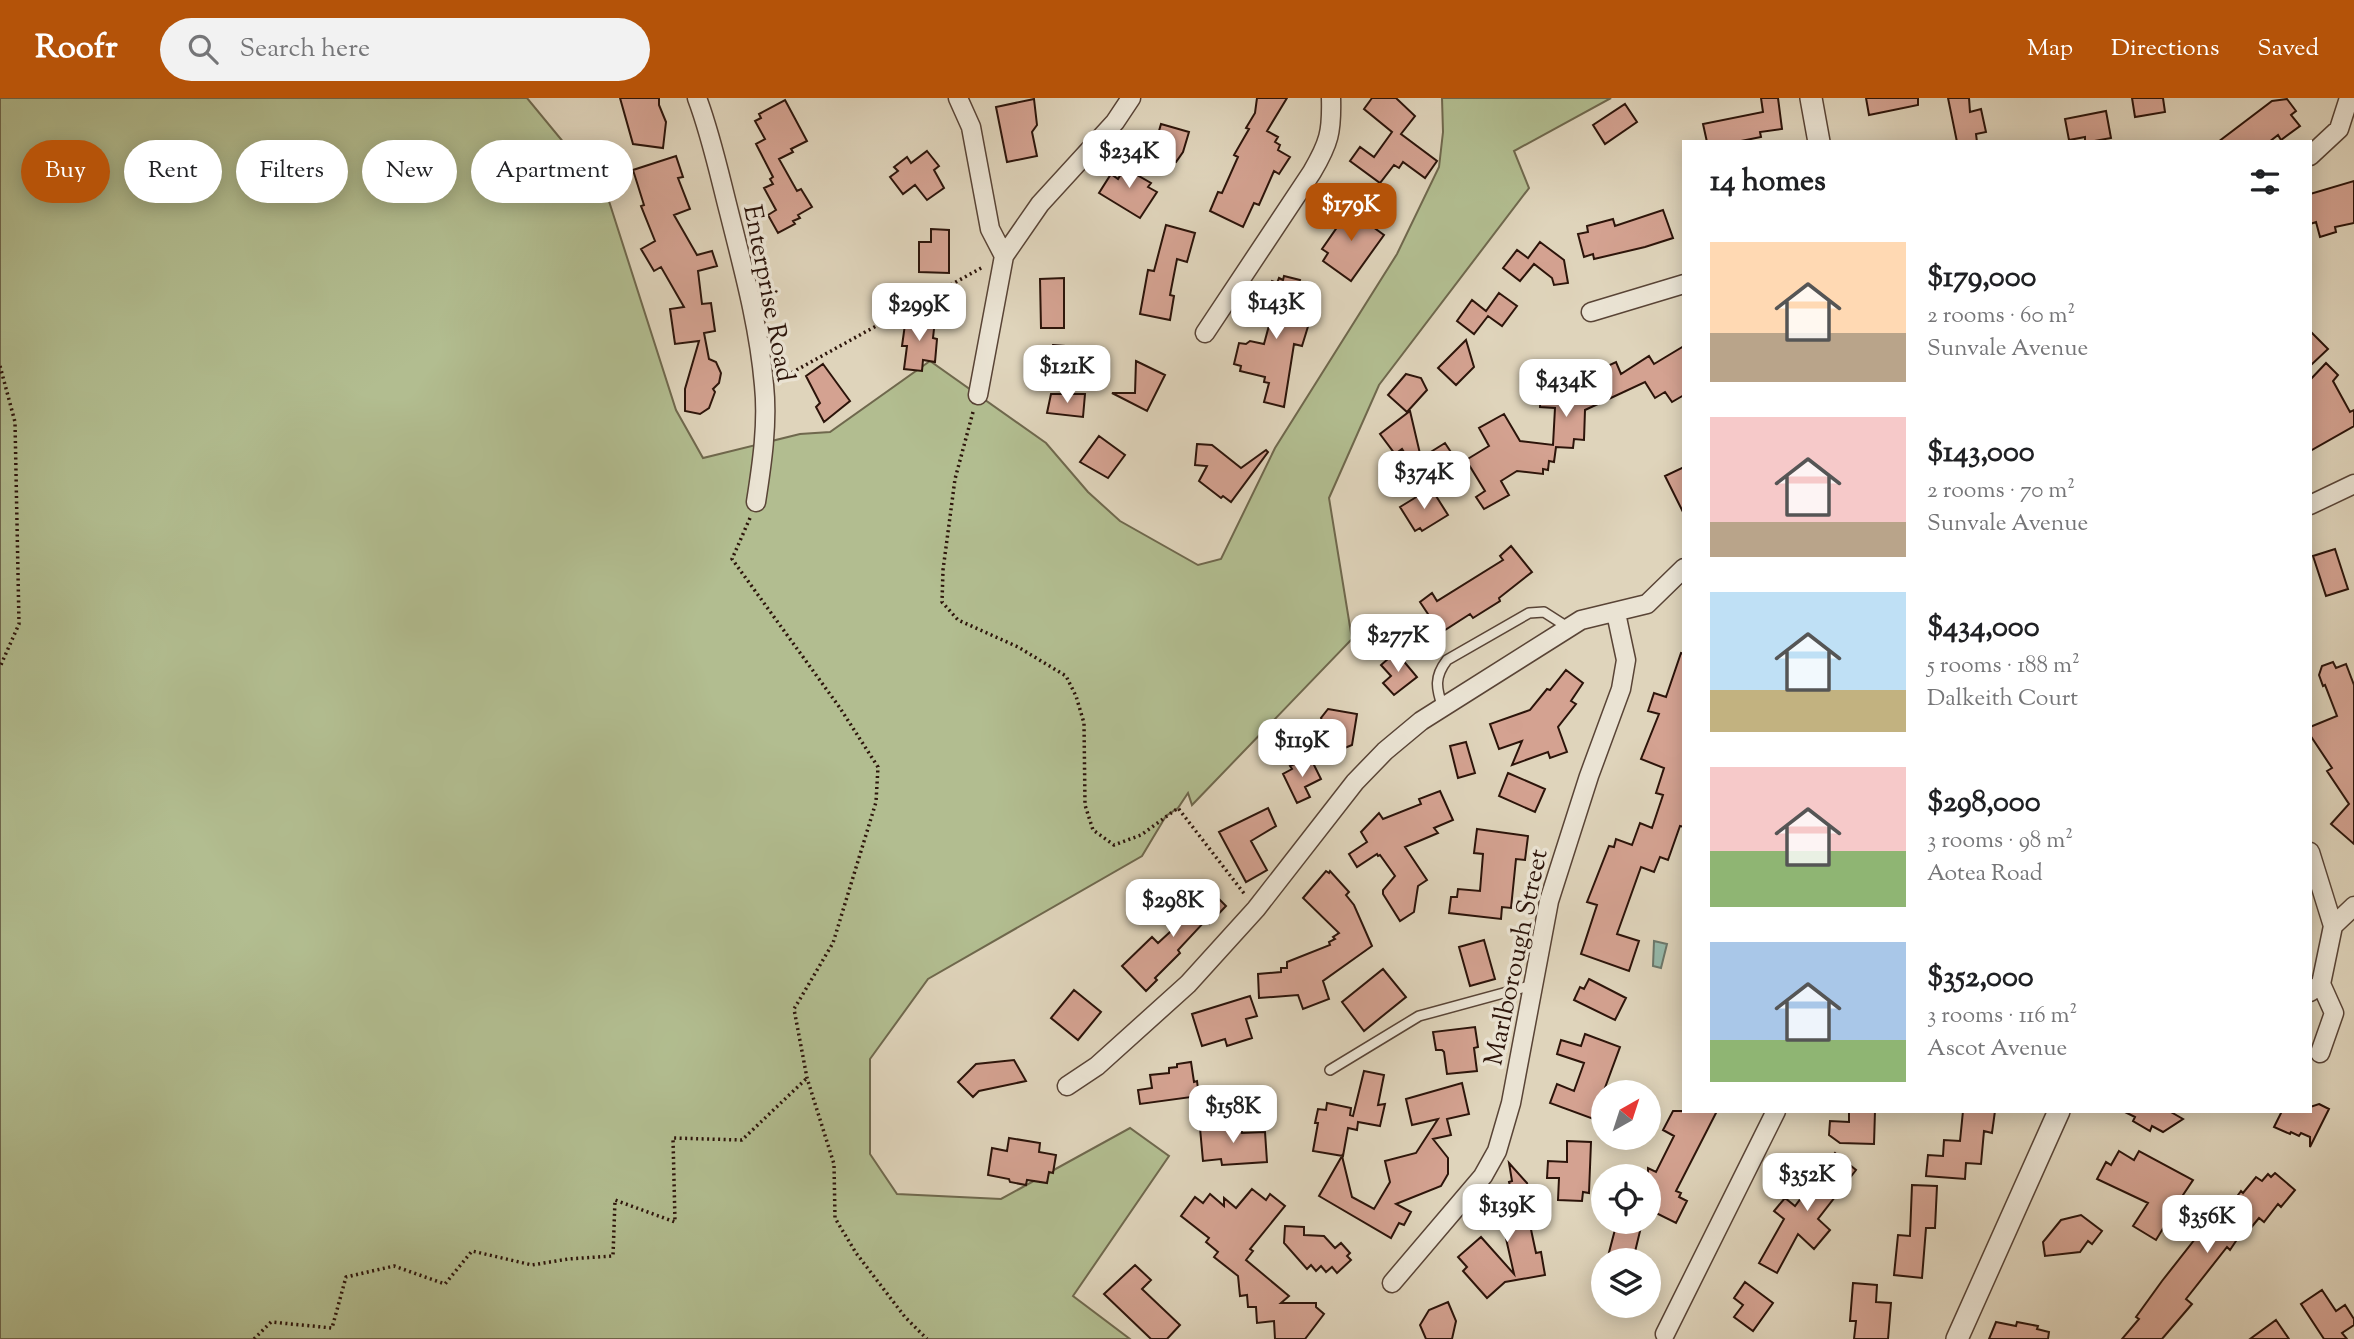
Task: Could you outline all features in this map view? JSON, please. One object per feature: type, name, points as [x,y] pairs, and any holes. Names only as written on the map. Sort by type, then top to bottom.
[{"type":"street","name":"Enterprise Road","points":[[697,98],[706,121],[742,264],[765,387],[762,461],[756,502]]},
{"type":"street","points":[[958,98],[971,127],[990,229],[1004,256]]},
{"type":"street","points":[[978,396],[1004,256],[1040,204],[1115,122],[1130,98]]},
{"type":"street","points":[[1205,332],[1327,147],[1331,127],[1331,98]]},
{"type":"street","points":[[1811,98],[1819,140]]},
{"type":"street","points":[[2312,154],[2339,129],[2349,98]]},
{"type":"street","points":[[1591,312],[1682,285]]},
{"type":"street","points":[[2312,504],[2354,484]]},
{"type":"street","points":[[1067,1086],[1097,1066],[1188,984],[1256,909],[1355,782],[1384,751],[1421,721],[1581,620],[1647,604],[1682,570]]},
{"type":"street","name":"Marlborough Street","points":[[1392,1283],[1483,1176],[1497,1151],[1511,1103],[1553,888],[1589,776],[1621,689],[1626,660],[1616,613]]},
{"type":"street","points":[[2312,858],[2333,926]]},
{"type":"street","points":[[2320,1053],[2334,1013],[2315,988],[2333,926],[2354,906]]},
{"type":"street","points":[[1665,1334],[1775,1113]]},
{"type":"street","points":[[1957,1339],[2058,1113]]},
{"type":"lane","points":[[1443,708],[1437,681],[1447,660],[1529,613],[1544,612],[1569,628]]},
{"type":"lane","points":[[1330,1070],[1419,1016],[1533,985]]},
{"type":"path","points":[[765,387],[1004,256]]},
{"type":"path","points":[[0,366],[15,422],[19,624],[0,667]]},
{"type":"path","points":[[978,396],[955,479],[943,570],[942,602],[958,620],[1018,647],[1066,676],[1076,696],[1084,723],[1085,805],[1093,830],[1114,845],[1141,835],[1178,808],[1256,909]]},
{"type":"path","points":[[756,502],[732,559],[840,708],[878,766],[876,802],[833,943],[794,1009],[807,1078],[834,1164],[835,1218],[856,1253],[888,1296],[927,1339]]},
{"type":"path","points":[[254,1339],[271,1322],[332,1328],[346,1278],[394,1266],[445,1284],[472,1251],[532,1265],[612,1256],[615,1200],[676,1222],[673,1138],[742,1140],[807,1078]]},
{"type":"shaded area","points":[[0,98],[527,98],[562,140],[471,140],[471,203],[610,203],[676,410],[703,458],[800,434],[830,432],[930,361],[1046,443],[1088,492],[1120,521],[1198,565],[1221,559],[1275,448],[1397,254],[1439,167],[1443,132],[1442,98],[1611,98],[1514,151],[1529,188],[1379,385],[1329,498],[1352,639],[1192,805],[1188,793],[1178,808],[1166,816],[1142,856],[928,979],[870,1059],[870,1154],[897,1194],[1001,1199],[1130,1128],[1169,1156],[1073,1296],[1130,1339],[0,1339]]},
{"type":"shaded area","points":[[1654,941],[1667,944],[1661,968],[1653,966]]},
{"type":"building","points":[[620,98],[659,98],[666,122],[663,148],[633,144]]},
{"type":"building","points":[[1257,98],[1287,98],[1267,131],[1278,137],[1275,142],[1280,145],[1278,150],[1290,157],[1279,174],[1274,171],[1259,205],[1254,203],[1243,227],[1210,211],[1218,192],[1222,193],[1238,157],[1234,155],[1249,129],[1246,128],[1255,113]]},
{"type":"building","points":[[1372,98],[1396,98],[1415,116],[1401,134],[1437,161],[1425,178],[1403,162],[1399,168],[1394,165],[1380,183],[1350,161],[1360,147],[1374,157],[1392,132],[1364,109]]},
{"type":"building","points":[[1761,98],[1778,98],[1782,129],[1760,132],[1761,137],[1746,140],[1707,140],[1703,124],[1763,112]]},
{"type":"building","points":[[1866,98],[1918,98],[1918,105],[1869,115]]},
{"type":"building","points":[[1948,98],[1969,98],[1970,112],[1981,109],[1986,132],[1976,134],[1977,140],[1957,140]]},
{"type":"building","points":[[2132,98],[2163,98],[2165,112],[2135,117]]},
{"type":"building","points":[[1034,99],[1037,125],[1032,132],[1037,156],[1007,162],[996,107]]},
{"type":"building","points":[[2287,99],[2296,111],[2291,115],[2300,126],[2281,140],[2278,135],[2272,140],[2221,140],[2272,101]]},
{"type":"building","points":[[785,100],[807,141],[779,159],[797,191],[801,189],[812,207],[798,215],[800,218],[793,221],[795,224],[778,233],[768,215],[776,210],[764,188],[773,184],[770,179],[773,177],[756,144],[765,139],[755,121],[761,118],[759,114]]},
{"type":"building","points":[[1625,104],[1637,122],[1605,144],[1593,125]]},
{"type":"building","points":[[2106,111],[2111,138],[2085,140],[2085,137],[2069,140],[2065,119]]},
{"type":"building","points":[[1161,124],[1189,132],[1183,152],[1176,162],[1152,155]]},
{"type":"building","points":[[927,151],[939,166],[934,170],[944,188],[927,200],[915,185],[903,194],[890,177],[898,171],[894,167],[907,157],[911,163]]},
{"type":"building","points":[[676,156],[683,177],[678,178],[690,209],[674,215],[697,255],[712,251],[717,266],[698,271],[702,304],[711,303],[715,331],[704,333],[709,359],[716,362],[721,373],[719,383],[713,389],[715,392],[709,408],[700,414],[685,411],[685,389],[699,341],[675,344],[670,309],[684,307],[661,267],[654,271],[641,249],[655,241],[641,206],[644,205],[633,170]]},
{"type":"building","points":[[1129,161],[1142,170],[1139,176],[1151,183],[1148,187],[1157,192],[1140,218],[1099,193],[1111,174],[1118,179]]},
{"type":"building","points":[[2354,181],[2354,223],[2335,227],[2336,232],[2320,237],[2316,222],[2312,223],[2312,193]]},
{"type":"building","points":[[1354,203],[1367,212],[1362,219],[1384,235],[1351,281],[1323,261],[1328,253],[1322,249]]},
{"type":"building","points":[[1663,210],[1673,238],[1594,259],[1593,254],[1584,257],[1578,234],[1588,232],[1587,226],[1613,219],[1615,226]]},
{"type":"building","points":[[1166,225],[1195,233],[1187,262],[1177,259],[1170,295],[1174,296],[1170,320],[1140,314],[1148,270],[1154,271]]},
{"type":"building","points":[[931,229],[949,230],[949,273],[919,272],[919,242],[931,242]]},
{"type":"building","points":[[1540,242],[1564,260],[1568,283],[1554,285],[1552,278],[1534,264],[1520,281],[1503,268],[1517,250],[1528,258]]},
{"type":"building","points":[[1284,276],[1300,280],[1297,291],[1302,292],[1296,316],[1310,320],[1302,346],[1294,344],[1284,407],[1264,402],[1269,383],[1264,382],[1265,377],[1240,371],[1241,366],[1234,364],[1239,343],[1246,344],[1250,341],[1264,344],[1274,307],[1261,303],[1266,288],[1269,289],[1272,281],[1277,283],[1279,278],[1283,280]]},
{"type":"building","points":[[1064,278],[1064,328],[1041,328],[1040,279]]},
{"type":"building","points":[[1499,293],[1517,306],[1502,326],[1488,316],[1474,334],[1457,321],[1472,300],[1486,311]]},
{"type":"building","points":[[906,317],[935,320],[935,362],[923,360],[922,371],[904,369],[907,346],[902,346]]},
{"type":"building","points":[[2312,333],[2328,349],[2312,364]]},
{"type":"building","points":[[1466,340],[1474,367],[1456,385],[1438,368]]},
{"type":"building","points":[[1053,345],[1090,348],[1088,370],[1050,367]]},
{"type":"building","points":[[1682,347],[1682,396],[1672,402],[1665,392],[1655,398],[1645,382],[1585,410],[1584,440],[1574,439],[1573,448],[1556,447],[1554,462],[1549,461],[1548,470],[1543,469],[1543,474],[1517,471],[1501,481],[1509,495],[1484,509],[1476,497],[1485,491],[1466,460],[1489,446],[1479,428],[1504,414],[1520,441],[1553,445],[1555,408],[1540,407],[1541,378],[1570,380],[1571,383],[1616,362],[1621,374],[1649,356],[1654,364]]},
{"type":"building","points":[[1136,361],[1165,375],[1147,411],[1112,393],[1135,393]]},
{"type":"building","points":[[2326,363],[2338,375],[2333,381],[2350,412],[2354,410],[2354,426],[2312,450],[2312,378]]},
{"type":"building","points":[[823,364],[850,401],[824,422],[816,407],[820,403],[806,376]]},
{"type":"building","points":[[1406,374],[1421,378],[1427,390],[1407,412],[1388,395]]},
{"type":"building","points":[[1051,394],[1085,394],[1083,417],[1047,413]]},
{"type":"building","points":[[1410,411],[1421,458],[1445,443],[1458,463],[1428,482],[1429,487],[1402,449],[1395,454],[1380,434]]},
{"type":"building","points":[[1099,436],[1125,455],[1108,478],[1080,462]]},
{"type":"building","points":[[1197,444],[1212,445],[1241,468],[1266,450],[1268,452],[1231,502],[1223,496],[1221,498],[1199,481],[1207,466],[1195,465]]},
{"type":"building","points":[[1682,468],[1682,510],[1665,476]]},
{"type":"building","points":[[1431,488],[1448,515],[1422,531],[1420,528],[1415,531],[1400,507]]},
{"type":"building","points":[[1511,546],[1532,572],[1499,598],[1500,601],[1473,618],[1470,614],[1431,639],[1424,628],[1428,625],[1423,618],[1428,614],[1420,602],[1432,593],[1437,601],[1503,560],[1500,556]]},
{"type":"building","points":[[2335,549],[2348,589],[2326,596],[2313,556]]},
{"type":"building","points":[[1396,652],[1417,677],[1394,695],[1383,683],[1391,676],[1381,665]]},
{"type":"building","points":[[1682,653],[1682,826],[1668,860],[1660,857],[1654,872],[1641,867],[1617,934],[1639,941],[1629,971],[1581,954],[1597,905],[1587,902],[1609,846],[1614,847],[1616,839],[1632,845],[1640,823],[1652,828],[1663,795],[1656,793],[1664,768],[1641,759],[1659,714],[1648,711],[1654,693],[1666,697]]},
{"type":"building","points":[[2333,662],[2336,668],[2346,664],[2354,685],[2354,844],[2331,824],[2349,804],[2327,771],[2332,768],[2312,738],[2312,726],[2337,716],[2319,675],[2322,666]]},
{"type":"building","points":[[1566,670],[1583,683],[1571,701],[1576,704],[1558,727],[1567,752],[1550,758],[1548,752],[1512,765],[1522,741],[1499,749],[1490,724],[1530,710]]},
{"type":"building","points":[[1328,709],[1357,714],[1352,745],[1335,752],[1321,718]]},
{"type":"building","points":[[1466,742],[1475,773],[1458,778],[1450,746]]},
{"type":"building","points":[[1310,757],[1321,779],[1305,787],[1310,797],[1297,803],[1283,774],[1292,769],[1290,766]]},
{"type":"building","points":[[1508,773],[1545,789],[1535,812],[1499,796]]},
{"type":"building","points":[[1440,791],[1453,820],[1434,828],[1438,833],[1405,847],[1427,880],[1418,886],[1414,912],[1400,921],[1383,894],[1383,890],[1395,876],[1380,855],[1377,854],[1357,867],[1349,854],[1367,842],[1361,832],[1379,813],[1383,819],[1421,804],[1419,799]]},
{"type":"building","points":[[1268,808],[1276,826],[1251,841],[1267,870],[1246,882],[1219,832]]},
{"type":"building","points":[[1477,829],[1528,836],[1525,860],[1516,859],[1511,908],[1502,907],[1501,919],[1449,913],[1451,897],[1457,897],[1458,889],[1480,891],[1483,854],[1474,853]]},
{"type":"building","points":[[1326,871],[1330,871],[1349,892],[1346,895],[1354,905],[1372,946],[1323,981],[1329,999],[1303,1009],[1298,995],[1259,998],[1258,974],[1281,972],[1281,968],[1287,968],[1287,962],[1330,945],[1329,942],[1339,933],[1303,898]]},
{"type":"building","points":[[1205,885],[1226,906],[1209,924],[1205,921],[1146,991],[1122,966],[1152,937],[1158,943],[1183,920],[1177,914]]},
{"type":"building","points":[[1484,940],[1495,979],[1470,986],[1459,947]]},
{"type":"building","points":[[1383,969],[1406,997],[1364,1031],[1342,1002]]},
{"type":"building","points":[[1589,979],[1626,998],[1615,1020],[1574,1000],[1580,987],[1584,989]]},
{"type":"building","points":[[1074,990],[1101,1012],[1078,1040],[1051,1018]]},
{"type":"building","points":[[1250,996],[1257,1016],[1246,1019],[1252,1038],[1227,1046],[1225,1039],[1202,1046],[1192,1014]]},
{"type":"building","points":[[1475,1027],[1477,1071],[1447,1074],[1444,1052],[1436,1050],[1433,1032]]},
{"type":"building","points":[[1585,1034],[1620,1047],[1608,1080],[1591,1080],[1591,1118],[1550,1103],[1557,1084],[1574,1091],[1584,1063],[1557,1054],[1561,1040],[1581,1046]]},
{"type":"building","points":[[1014,1060],[1026,1081],[979,1091],[973,1097],[958,1082],[976,1064]]},
{"type":"building","points":[[1191,1062],[1199,1096],[1140,1104],[1138,1090],[1152,1088],[1150,1075],[1169,1073],[1169,1068],[1177,1067],[1177,1064]]},
{"type":"building","points":[[1364,1071],[1384,1075],[1378,1105],[1385,1104],[1380,1126],[1358,1122],[1357,1130],[1348,1128],[1343,1156],[1313,1151],[1318,1109],[1326,1110],[1327,1103],[1351,1108],[1350,1115],[1353,1116]]},
{"type":"building","points":[[1462,1083],[1469,1114],[1447,1119],[1451,1135],[1433,1139],[1448,1158],[1448,1174],[1441,1186],[1396,1204],[1411,1212],[1404,1225],[1399,1223],[1391,1238],[1319,1196],[1342,1156],[1352,1197],[1374,1209],[1390,1182],[1385,1161],[1416,1153],[1438,1119],[1412,1125],[1406,1099]]},
{"type":"building","points":[[2319,1104],[2329,1109],[2310,1147],[2310,1137],[2301,1133],[2299,1136],[2291,1132],[2290,1134],[2274,1127],[2281,1113],[2312,1113],[2312,1106]]},
{"type":"building","points":[[1673,1111],[1716,1113],[1676,1191],[1681,1193],[1679,1197],[1687,1201],[1676,1223],[1661,1216],[1660,1164],[1674,1136],[1663,1130]]},
{"type":"building","points":[[1849,1113],[1875,1113],[1874,1144],[1840,1143],[1829,1135],[1830,1121],[1849,1122]]},
{"type":"building","points":[[1963,1113],[1995,1113],[1992,1133],[1984,1131],[1981,1164],[1966,1163],[1965,1179],[1926,1176],[1928,1155],[1943,1156],[1944,1140],[1960,1141]]},
{"type":"building","points":[[2127,1113],[2172,1113],[2183,1119],[2163,1132],[2152,1126],[2150,1131],[2133,1121],[2135,1117]]},
{"type":"building","points":[[1241,1125],[1242,1133],[1265,1132],[1267,1162],[1222,1165],[1221,1159],[1203,1161],[1200,1128]]},
{"type":"building","points":[[1009,1138],[1040,1143],[1039,1152],[1056,1155],[1053,1173],[1049,1172],[1047,1183],[1027,1180],[1026,1185],[988,1175],[992,1148],[1007,1151]]},
{"type":"building","points":[[1567,1141],[1591,1142],[1589,1193],[1583,1192],[1582,1201],[1558,1200],[1559,1178],[1547,1178],[1548,1161],[1567,1162]]},
{"type":"building","points":[[2119,1151],[2134,1160],[2139,1151],[2193,1180],[2183,1195],[2190,1200],[2180,1216],[2173,1212],[2156,1240],[2133,1226],[2148,1203],[2097,1179],[2106,1162],[2111,1165]]},
{"type":"building","points":[[1835,1153],[1856,1170],[1818,1219],[1830,1230],[1814,1249],[1798,1234],[1777,1273],[1759,1263],[1784,1219],[1774,1211],[1785,1198],[1795,1206]]},
{"type":"building","points":[[1509,1163],[1527,1183],[1532,1205],[1526,1206],[1536,1253],[1541,1252],[1545,1275],[1505,1282],[1487,1298],[1463,1271],[1467,1267],[1458,1257],[1481,1237],[1514,1274],[1498,1203],[1512,1181]]},
{"type":"building","points":[[2275,1173],[2295,1190],[2281,1207],[2278,1204],[2264,1222],[2259,1218],[2245,1235],[2242,1232],[2230,1250],[2227,1247],[2186,1299],[2192,1304],[2162,1339],[2122,1339],[2139,1319],[2136,1317],[2162,1281],[2221,1206],[2227,1210],[2256,1177],[2262,1181],[2268,1174],[2271,1177]]},
{"type":"building","points":[[1912,1185],[1937,1186],[1935,1228],[1926,1228],[1922,1278],[1894,1275],[1898,1235],[1910,1236]]},
{"type":"building","points":[[1252,1189],[1266,1200],[1270,1194],[1285,1206],[1250,1249],[1253,1251],[1246,1260],[1289,1296],[1281,1303],[1316,1303],[1316,1307],[1324,1314],[1305,1339],[1275,1339],[1274,1321],[1257,1323],[1256,1307],[1248,1307],[1247,1295],[1240,1296],[1238,1276],[1214,1257],[1218,1252],[1206,1242],[1209,1238],[1181,1216],[1195,1197],[1203,1203],[1210,1194],[1224,1206],[1224,1198],[1236,1208]]},
{"type":"building","points":[[2081,1215],[2102,1231],[2092,1244],[2088,1241],[2080,1252],[2045,1256],[2043,1242],[2061,1220]]},
{"type":"building","points":[[1285,1226],[1304,1227],[1304,1235],[1324,1236],[1335,1248],[1341,1243],[1350,1253],[1347,1256],[1351,1260],[1337,1273],[1332,1267],[1326,1272],[1321,1266],[1316,1271],[1311,1265],[1307,1269],[1284,1243]]},
{"type":"building","points":[[1614,1234],[1639,1234],[1636,1248],[1610,1248]]},
{"type":"building","points":[[1135,1265],[1151,1280],[1142,1289],[1180,1325],[1167,1339],[1151,1339],[1104,1294]]},
{"type":"building","points":[[1745,1282],[1773,1303],[1753,1331],[1734,1317],[1743,1305],[1734,1298]]},
{"type":"building","points":[[1853,1283],[1877,1285],[1876,1302],[1891,1303],[1888,1339],[1854,1339],[1856,1321],[1850,1321]]},
{"type":"building","points":[[2322,1290],[2336,1311],[2345,1305],[2354,1319],[2354,1325],[2342,1333],[2347,1339],[2324,1339],[2301,1304]]},
{"type":"building","points":[[1448,1302],[1456,1321],[1452,1339],[1426,1339],[1420,1325],[1429,1310]]},
{"type":"building","points":[[2276,1320],[2289,1339],[2250,1339]]},
{"type":"building","points":[[1996,1322],[2038,1326],[2037,1329],[2049,1332],[2048,1339],[1989,1339]]}]
